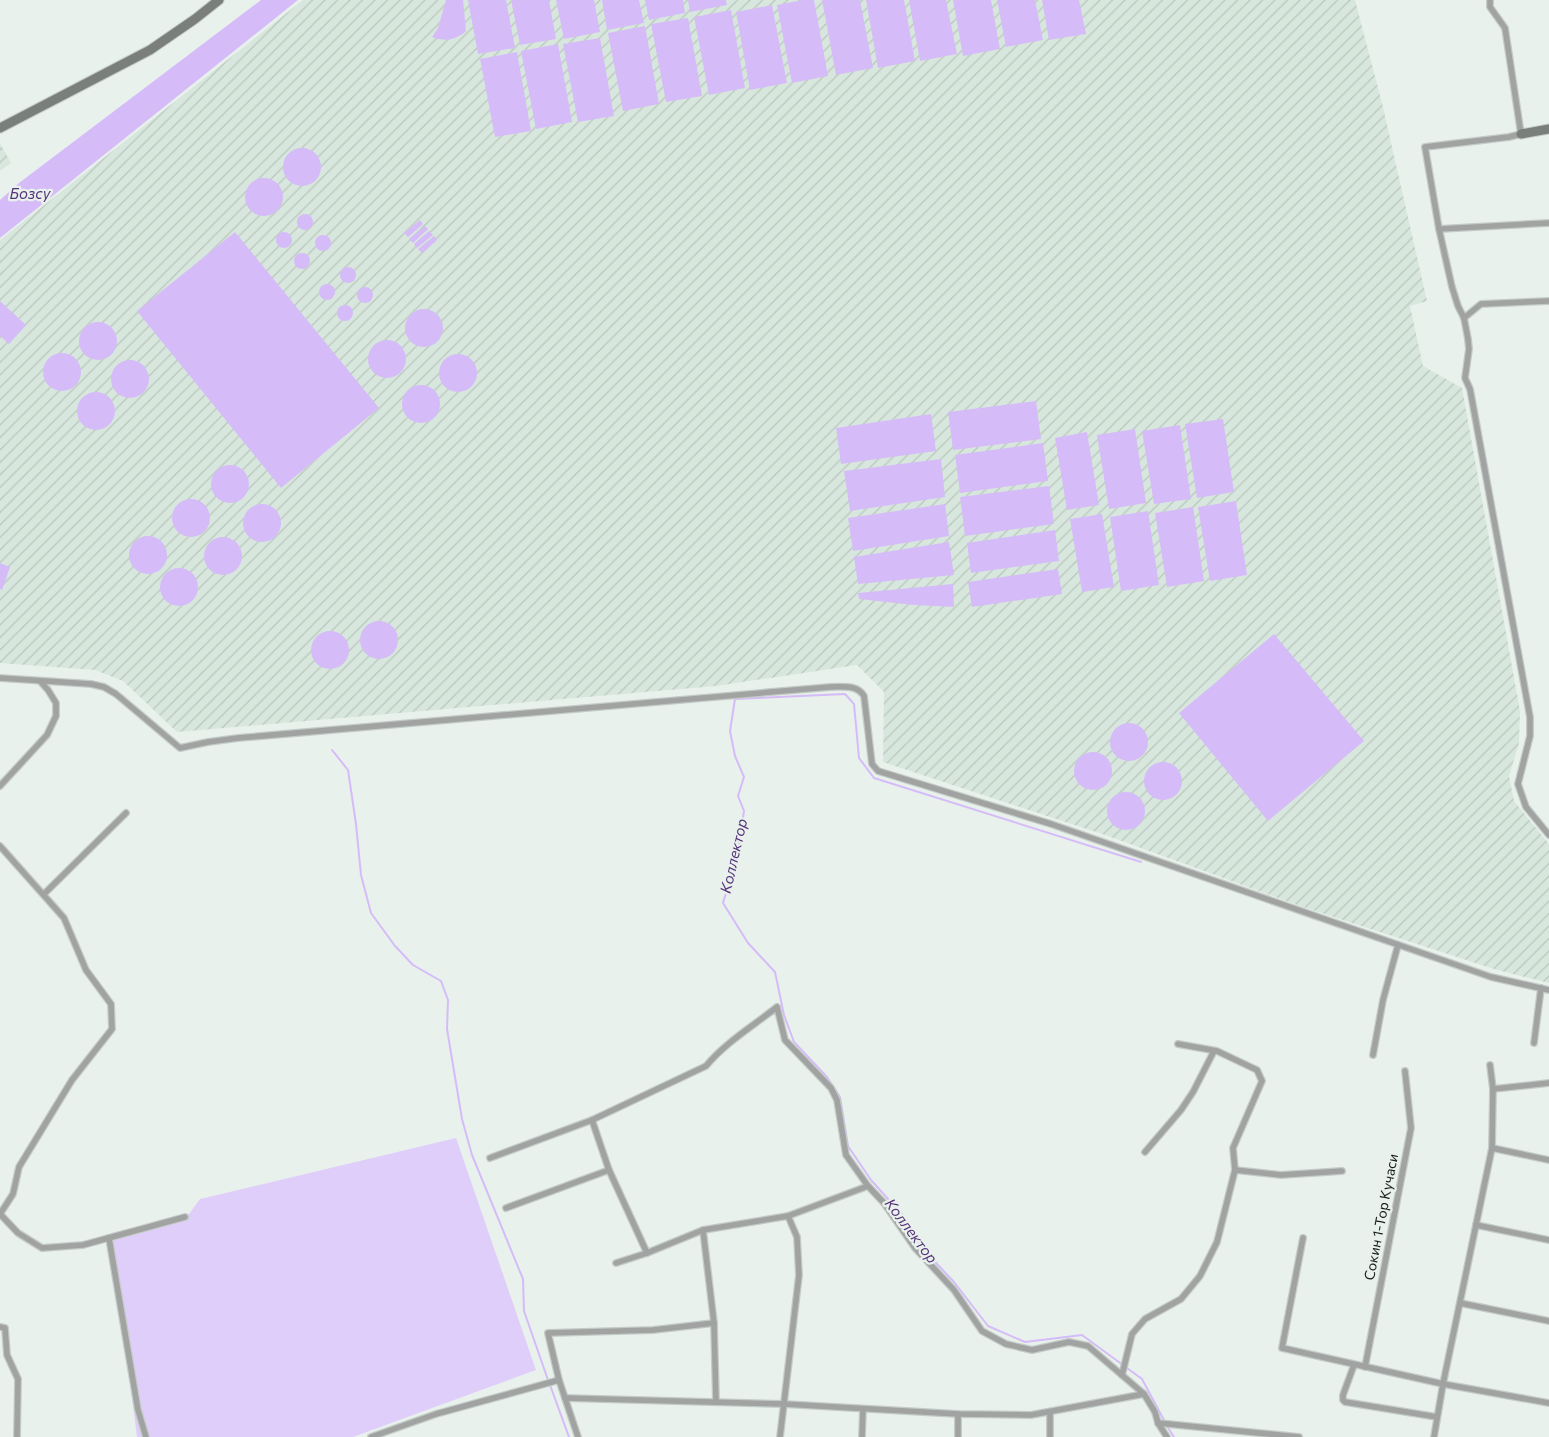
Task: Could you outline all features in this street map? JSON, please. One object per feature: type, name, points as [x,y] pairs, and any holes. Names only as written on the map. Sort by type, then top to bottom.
[{"type":"main road","points":[[0,128],[150,50],[219,0]]},
{"type":"main road","points":[[1522,134],[1549,129]]},
{"type":"street","points":[[1490,0],[1490,7],[1505,28],[1522,134],[1425,147],[1439,228],[1452,287],[1464,318],[1469,349],[1465,378],[1470,389],[1530,717],[1530,736],[1518,784],[1526,807],[1549,835]]},
{"type":"street","points":[[1439,228],[1549,223]]},
{"type":"street","points":[[1464,318],[1481,304],[1549,302]]},
{"type":"street","points":[[0,678],[91,684],[109,689],[180,748],[238,738],[820,688],[856,688],[861,690],[864,696],[872,764],[878,772],[1051,824],[1491,977],[1549,990]]},
{"type":"street","points":[[0,786],[47,735],[56,716],[56,703],[40,681]]},
{"type":"street","points":[[44,894],[126,813]]},
{"type":"street","points":[[0,846],[64,918],[86,970],[111,1004],[112,1029],[72,1080],[19,1167],[13,1194],[0,1214],[18,1233],[42,1248],[83,1245],[185,1217]]},
{"type":"street","points":[[1373,1055],[1383,1000],[1398,945]]},
{"type":"street","points":[[1534,1043],[1541,988]]},
{"type":"street","points":[[490,1158],[592,1120],[706,1066],[731,1041],[778,1007],[785,1040],[831,1088],[837,1100],[846,1155],[868,1186],[884,1203],[915,1248],[954,1290],[982,1331],[1006,1344],[1032,1350],[1068,1342],[1088,1346],[1144,1394],[1155,1412],[1158,1423],[1166,1437]]},
{"type":"street","points":[[1122,1375],[1132,1334],[1145,1319],[1181,1298],[1200,1276],[1217,1242],[1235,1170],[1233,1148],[1262,1081],[1257,1070],[1214,1051],[1178,1044]]},
{"type":"street","points":[[1145,1152],[1181,1110],[1193,1092],[1214,1051]]},
{"type":"street","points":[[1434,1437],[1443,1384],[1492,1148],[1493,1089],[1490,1066]]},
{"type":"street","name":"Сокин 1-Тор Kучаси","points":[[1365,1367],[1411,1128],[1405,1070]]},
{"type":"street","points":[[1493,1089],[1549,1083]]},
{"type":"street","points":[[592,1120],[608,1170],[647,1253]]},
{"type":"street","points":[[1492,1148],[1549,1160]]},
{"type":"street","points":[[506,1208],[608,1170]]},
{"type":"street","points":[[1235,1170],[1281,1175],[1342,1171]]},
{"type":"street","points":[[616,1263],[647,1253],[703,1230],[788,1216],[868,1186]]},
{"type":"street","points":[[780,1437],[799,1274],[796,1237],[788,1216]]},
{"type":"street","points":[[1476,1225],[1549,1240]]},
{"type":"street","points":[[703,1230],[714,1323],[716,1402]]},
{"type":"street","points":[[109,1238],[138,1410],[146,1437]]},
{"type":"street","points":[[1302,1238],[1282,1348],[1443,1384],[1549,1404]]},
{"type":"street","points":[[1460,1304],[1549,1320]]},
{"type":"street","points":[[578,1437],[559,1380],[548,1333],[653,1330],[714,1323]]},
{"type":"street","points":[[0,1327],[5,1328],[7,1354],[18,1379],[17,1437]]},
{"type":"street","points":[[1354,1365],[1343,1395],[1345,1402],[1437,1417]]},
{"type":"street","points":[[372,1437],[436,1414],[559,1380]]},
{"type":"street","points":[[565,1398],[784,1404],[958,1414],[1031,1415],[1144,1394]]},
{"type":"street","points":[[862,1437],[863,1409]]},
{"type":"street","points":[[1050,1412],[1050,1437]]},
{"type":"street","points":[[958,1414],[958,1437]]},
{"type":"street","points":[[1158,1423],[1298,1437]]},
{"type":"shaded area","points":[[303,0],[1355,0],[1382,103],[1427,301],[1410,306],[1423,366],[1462,388],[1520,711],[1519,743],[1509,776],[1514,801],[1549,844],[1549,983],[1497,970],[1300,906],[1108,836],[883,762],[884,692],[857,665],[716,686],[177,732],[123,681],[95,670],[0,663],[0,240]]},
{"type":"shaded area","points":[[0,143],[11,163],[0,171]]},
{"type":"shaded area","points":[[456,1138],[536,1370],[353,1437],[137,1437],[111,1233],[189,1214],[200,1199]]},
{"type":"water","name":"Бозсу","points":[[261,0],[298,0],[0,238],[0,200],[19,183]]},
{"type":"water","points":[[446,0],[463,0],[466,31],[446,40],[432,37],[438,28]]},
{"type":"water","points":[[468,0],[506,0],[515,48],[478,54]]},
{"type":"water","points":[[511,0],[549,0],[556,39],[520,45]]},
{"type":"water","points":[[556,0],[594,0],[600,32],[564,39]]},
{"type":"water","points":[[602,0],[639,0],[644,23],[607,30]]},
{"type":"water","points":[[645,0],[683,0],[685,13],[649,20]]},
{"type":"water","points":[[688,0],[726,0],[727,5],[690,12]]},
{"type":"water","points":[[802,0],[814,0],[828,76],[792,83],[777,5]]},
{"type":"water","points":[[822,0],[860,0],[873,68],[836,75]]},
{"type":"water","points":[[866,0],[904,0],[915,61],[878,68]]},
{"type":"water","points":[[909,0],[946,0],[957,54],[920,61]]},
{"type":"water","points":[[953,0],[991,0],[1000,49],[963,56]]},
{"type":"water","points":[[997,0],[1035,0],[1043,40],[1006,47]]},
{"type":"water","points":[[1042,0],[1079,0],[1086,34],[1049,40]]},
{"type":"water","points":[[772,5],[787,83],[750,90],[736,12]]},
{"type":"water","points":[[731,10],[745,88],[709,95],[694,17]]},
{"type":"water","points":[[688,18],[702,96],[666,102],[651,24]]},
{"type":"water","points":[[645,26],[659,104],[623,111],[608,33]]},
{"type":"water","points":[[600,38],[614,116],[578,122],[563,44]]},
{"type":"water","points":[[558,44],[572,122],[536,129],[521,51]]},
{"type":"water","points":[[517,52],[531,131],[495,137],[480,59]]},
{"type":"water","points":[[302,148],[316,153],[321,167],[316,181],[302,186],[288,181],[283,167],[288,153]]},
{"type":"water","points":[[264,178],[278,183],[283,197],[278,211],[264,216],[250,211],[245,197],[250,183]]},
{"type":"water","points":[[305,214],[311,216],[313,222],[311,228],[305,230],[299,228],[297,222],[299,216]]},
{"type":"water","points":[[420,220],[423,224],[408,237],[404,233]]},
{"type":"water","points":[[425,226],[428,229],[413,243],[409,239]]},
{"type":"water","points":[[429,231],[433,235],[417,248],[414,244]]},
{"type":"water","points":[[235,232],[379,408],[281,488],[137,311]]},
{"type":"water","points":[[284,232],[290,234],[292,240],[290,246],[284,248],[278,246],[276,240],[278,234]]},
{"type":"water","points":[[323,235],[329,237],[331,243],[329,249],[323,251],[317,249],[315,243],[317,237]]},
{"type":"water","points":[[434,236],[437,240],[422,253],[418,249]]},
{"type":"water","points":[[302,253],[308,255],[310,261],[308,267],[302,269],[296,267],[294,261],[296,255]]},
{"type":"water","points":[[348,267],[354,269],[356,275],[354,281],[348,283],[342,281],[340,275],[342,269]]},
{"type":"water","points":[[327,284],[333,286],[335,292],[333,298],[327,300],[321,298],[319,292],[321,286]]},
{"type":"water","points":[[365,287],[371,289],[373,295],[371,301],[365,303],[359,301],[357,295],[359,289]]},
{"type":"water","points":[[0,301],[26,325],[9,344],[0,336]]},
{"type":"water","points":[[345,305],[351,307],[353,313],[351,319],[345,321],[339,319],[337,313],[339,307]]},
{"type":"water","points":[[424,309],[438,314],[443,328],[438,342],[424,347],[410,342],[405,328],[410,314]]},
{"type":"water","points":[[98,322],[112,327],[117,341],[112,355],[98,360],[84,355],[79,341],[84,327]]},
{"type":"water","points":[[387,340],[401,345],[406,359],[401,373],[387,378],[373,373],[368,359],[373,345]]},
{"type":"water","points":[[62,353],[76,358],[81,372],[76,386],[62,391],[48,386],[43,372],[48,358]]},
{"type":"water","points":[[458,354],[472,359],[477,373],[472,387],[458,392],[444,387],[439,373],[444,359]]},
{"type":"water","points":[[130,360],[144,365],[149,379],[144,393],[130,398],[116,393],[111,379],[116,365]]},
{"type":"water","points":[[421,385],[435,390],[440,404],[435,418],[421,423],[407,418],[402,404],[407,390]]},
{"type":"water","points":[[96,392],[110,397],[115,411],[110,425],[96,430],[82,425],[77,411],[82,397]]},
{"type":"water","points":[[1036,401],[1041,439],[953,450],[948,412]]},
{"type":"water","points":[[931,414],[936,451],[841,464],[836,428]]},
{"type":"water","points":[[1223,419],[1234,492],[1197,498],[1185,424]]},
{"type":"water","points":[[1180,425],[1191,499],[1154,504],[1142,431]]},
{"type":"water","points":[[1135,429],[1146,503],[1109,509],[1097,435]]},
{"type":"water","points":[[1087,432],[1099,505],[1067,510],[1055,438]]},
{"type":"water","points":[[1043,443],[1048,481],[960,493],[955,455]]},
{"type":"water","points":[[941,459],[945,497],[850,511],[844,471]]},
{"type":"water","points":[[230,465],[244,470],[249,484],[244,498],[230,503],[216,498],[211,484],[216,470]]},
{"type":"water","points":[[1049,486],[1054,524],[965,536],[960,497]]},
{"type":"water","points":[[191,499],[205,504],[210,518],[205,532],[191,537],[177,532],[172,518],[177,504]]},
{"type":"water","points":[[1236,501],[1247,575],[1210,581],[1198,507]]},
{"type":"water","points":[[262,504],[276,509],[281,523],[276,537],[262,542],[248,537],[243,523],[248,509]]},
{"type":"water","points":[[945,504],[949,536],[853,551],[848,518]]},
{"type":"water","points":[[1193,507],[1204,581],[1167,587],[1155,513]]},
{"type":"water","points":[[1148,511],[1159,585],[1121,591],[1110,517]]},
{"type":"water","points":[[1102,514],[1114,587],[1082,592],[1070,519]]},
{"type":"water","points":[[1055,530],[1059,561],[971,573],[967,543]]},
{"type":"water","points":[[148,536],[162,541],[167,555],[162,569],[148,574],[134,569],[129,555],[134,541]]},
{"type":"water","points":[[223,537],[237,542],[242,556],[237,570],[223,575],[209,570],[204,556],[209,542]]},
{"type":"water","points":[[949,542],[954,575],[858,584],[854,557]]},
{"type":"water","points":[[0,563],[10,567],[2,590],[0,589]]},
{"type":"water","points":[[179,568],[193,573],[198,587],[193,601],[179,606],[165,601],[160,587],[165,573]]},
{"type":"water","points":[[1058,569],[1062,594],[972,607],[968,582]]},
{"type":"water","points":[[953,584],[954,607],[859,599],[858,593]]},
{"type":"water","points":[[379,621],[393,626],[398,640],[393,654],[379,659],[365,654],[360,640],[365,626]]},
{"type":"water","points":[[330,631],[344,636],[349,650],[344,664],[330,669],[316,664],[311,650],[316,636]]},
{"type":"water","points":[[1274,634],[1364,741],[1268,821],[1179,713]]},
{"type":"water","points":[[1129,723],[1143,728],[1148,742],[1143,756],[1129,761],[1115,756],[1110,742],[1115,728]]},
{"type":"water","points":[[1093,752],[1107,757],[1112,771],[1107,785],[1093,790],[1079,785],[1074,771],[1079,757]]},
{"type":"water","points":[[1163,762],[1177,767],[1182,781],[1177,795],[1163,800],[1149,795],[1144,781],[1149,767]]},
{"type":"water","points":[[1126,792],[1140,797],[1145,811],[1140,825],[1126,830],[1112,825],[1107,811],[1112,797]]},
{"type":"waterway","name":"Коллектор","points":[[1141,862],[874,778],[859,758],[854,704],[845,694],[735,699],[730,731],[735,756],[744,777],[738,796],[744,811],[738,852],[723,903],[748,943],[775,972],[784,1015],[794,1042],[827,1077],[840,1097],[848,1146],[871,1180],[905,1218],[922,1248],[954,1282],[988,1326],[1025,1342],[1082,1335],[1142,1379],[1165,1422]]},
{"type":"waterway","points":[[332,750],[348,770],[361,875],[371,913],[395,946],[413,965],[441,981],[448,1000],[447,1029],[462,1119],[472,1155],[523,1279],[524,1311],[548,1380]]},
{"type":"waterway","points":[[550,1385],[569,1437]]},
{"type":"waterway","name":"Коллектор","points":[[1167,1426],[1174,1437]]}]
